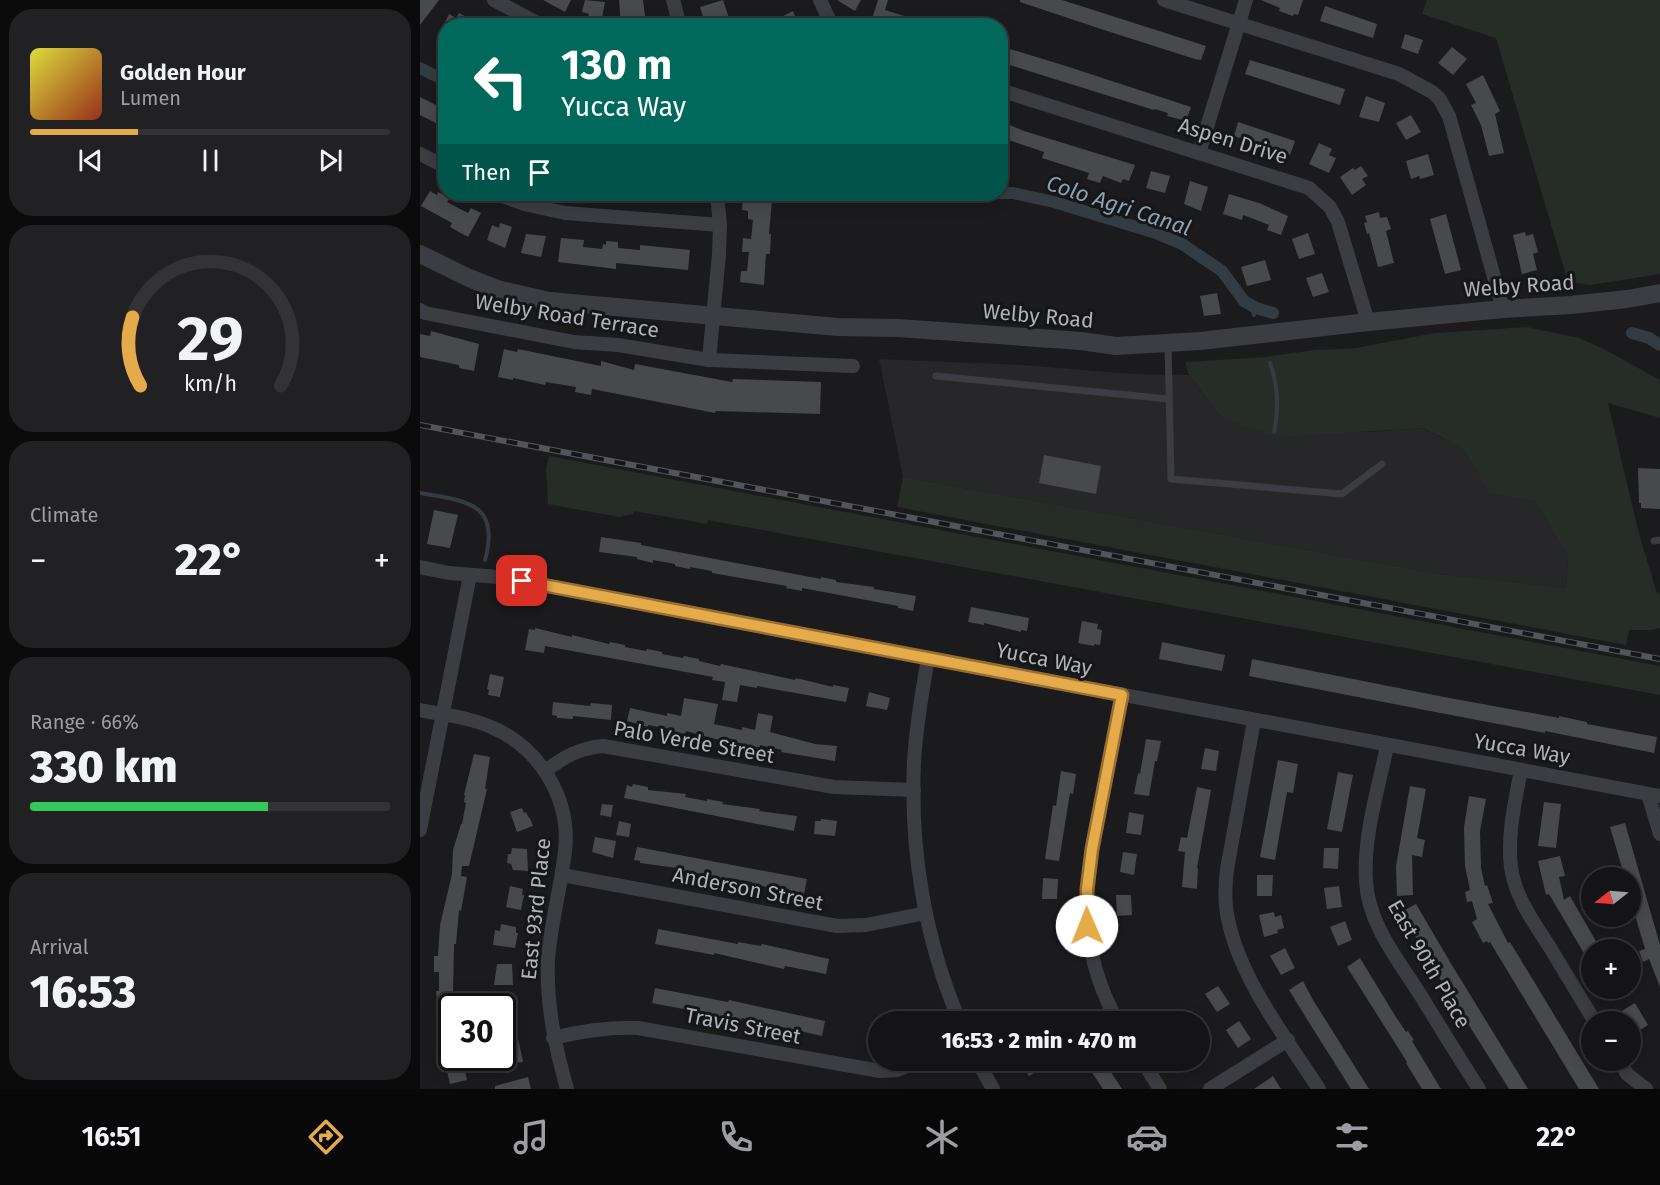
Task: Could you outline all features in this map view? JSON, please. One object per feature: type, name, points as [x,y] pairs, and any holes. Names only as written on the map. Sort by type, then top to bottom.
[{"type":"street","points":[[494,0],[528,18]]},
{"type":"street","points":[[673,0],[679,18]]},
{"type":"street","points":[[820,0],[828,18]]},
{"type":"street","points":[[1164,0],[1399,74],[1423,86],[1439,98],[1454,127],[1503,309]]},
{"type":"street","points":[[1199,153],[1246,0]]},
{"type":"street","name":"Aspen Drive","points":[[1008,93],[1302,185],[1317,194],[1330,207],[1338,222],[1368,322]]},
{"type":"street","points":[[420,154],[438,163]]},
{"type":"street","points":[[516,201],[565,213],[720,225]]},
{"type":"street","points":[[709,360],[720,225],[718,201]]},
{"type":"street","name":"Welby Road","points":[[420,254],[497,289],[549,301],[838,327],[898,328],[1081,341],[1116,346],[1168,344],[1368,322],[1571,305],[1660,293]]},
{"type":"street","name":"Welby Road Terrace","points":[[420,310],[425,313],[574,342],[618,345],[709,360],[853,366]]},
{"type":"street","name":"Yucca Way","points":[[420,567],[499,577],[1654,795]]},
{"type":"street","points":[[420,830],[470,575]]},
{"type":"street","points":[[928,658],[918,717],[914,790],[918,857],[926,913],[939,965],[956,1011]]},
{"type":"street","points":[[1112,1011],[1104,994],[1093,959],[1086,907],[1092,849],[1122,695]]},
{"type":"street","points":[[420,710],[470,720],[506,734],[530,753],[545,771]]},
{"type":"street","points":[[1254,721],[1227,869],[1226,906],[1235,949],[1241,962],[1318,1089]]},
{"type":"street","name":"Palo Verde Street","points":[[545,771],[573,752],[586,747],[603,746],[834,787],[914,790]]},
{"type":"street","name":"East 90th Place","points":[[1387,746],[1368,843],[1366,884],[1369,900],[1375,919],[1390,948],[1479,1089]]},
{"type":"street","points":[[1521,770],[1512,820],[1510,850],[1511,868],[1516,887],[1530,916],[1588,1011]]},
{"type":"street","name":"East 93rd Place","points":[[545,771],[560,804],[566,828],[562,875],[548,957],[550,1020],[567,1089]]},
{"type":"street","points":[[1654,795],[1660,834]]},
{"type":"street","name":"Anderson Street","points":[[562,875],[837,926],[866,925],[926,913]]},
{"type":"street","name":"Travis Street","points":[[553,1038],[599,1029],[638,1028],[868,1069]]},
{"type":"street","points":[[1210,1089],[1288,1040]]},
{"type":"street","points":[[984,1071],[993,1089]]},
{"type":"street","points":[[1149,1071],[1160,1089]]},
{"type":"street","points":[[1625,1071],[1646,1089]]},
{"type":"lane","points":[[1168,344],[1171,479],[1342,494],[1382,464]]},
{"type":"lane","points":[[936,376],[1169,399]]},
{"type":"shaded area","points":[[1427,0],[1660,0],[1660,274],[1590,285],[1568,282],[1496,38],[1422,14]]},
{"type":"shaded area","points":[[1527,327],[1579,338],[1660,380],[1660,418],[1608,403],[1639,534],[1657,593],[1660,594],[1660,628],[1629,630],[1626,645],[897,507],[903,477],[1439,574],[1566,588],[1568,556],[1535,501],[1489,493],[1464,449],[1423,428],[1278,437],[1222,418],[1189,375],[1185,362],[1356,348],[1435,333]]},
{"type":"shaded area","points":[[879,359],[1022,365],[1131,374],[1189,375],[1222,418],[1370,432],[1422,428],[1464,449],[1489,492],[1535,501],[1568,556],[1566,588],[1439,574],[903,477]]},
{"type":"shaded area","points":[[549,456],[1660,666],[1660,695],[708,520],[707,524],[634,511],[633,514],[619,517],[548,504],[546,469]]},
{"type":"building","points":[[420,0],[439,0],[420,25]]},
{"type":"building","points":[[543,0],[571,0],[565,12]]},
{"type":"building","points":[[585,0],[605,2],[602,18],[588,18],[589,14],[582,12]]},
{"type":"building","points":[[619,0],[643,0],[645,16],[620,18]]},
{"type":"building","points":[[723,0],[729,18],[703,18],[700,7]]},
{"type":"building","points":[[837,0],[861,0],[855,11]]},
{"type":"building","points":[[878,0],[888,0],[885,10],[911,18],[872,18]]},
{"type":"building","points":[[1020,0],[1062,0],[1206,46],[1201,60],[1195,59],[1020,2]]},
{"type":"building","points":[[1261,0],[1303,0],[1298,15],[1293,16]]},
{"type":"building","points":[[1325,6],[1377,24],[1373,38],[1320,21]]},
{"type":"building","points":[[793,11],[796,18],[781,18]]},
{"type":"building","points":[[459,13],[468,18],[456,18]]},
{"type":"building","points":[[1405,34],[1423,40],[1418,54],[1401,48]]},
{"type":"building","points":[[1452,47],[1467,59],[1453,75],[1438,63]]},
{"type":"building","points":[[1008,48],[1191,107],[1186,121],[1008,64]]},
{"type":"building","points":[[1250,60],[1345,89],[1340,105],[1245,74]]},
{"type":"building","points":[[1483,75],[1500,111],[1495,114],[1504,153],[1489,156],[1481,125],[1471,105],[1476,103],[1466,84]]},
{"type":"building","points":[[1366,96],[1385,103],[1379,122],[1359,117]]},
{"type":"building","points":[[420,97],[438,106],[438,124],[420,115]]},
{"type":"building","points":[[1411,115],[1421,132],[1406,140],[1396,123]]},
{"type":"building","points":[[1238,122],[1295,141],[1290,155],[1234,136]]},
{"type":"building","points":[[1008,124],[1135,165],[1129,181],[1123,179],[1121,183],[1103,176],[1100,183],[1087,179],[1089,173],[1042,158],[1044,152],[1008,140]]},
{"type":"building","points":[[1319,143],[1332,149],[1329,155],[1336,158],[1329,173],[1309,164]]},
{"type":"building","points":[[1428,154],[1434,175],[1411,179],[1406,161]]},
{"type":"building","points":[[1361,166],[1368,176],[1362,179],[1366,185],[1352,195],[1340,177],[1353,168],[1355,170]]},
{"type":"building","points":[[1151,171],[1170,176],[1165,193],[1146,188]]},
{"type":"building","points":[[1190,181],[1208,187],[1201,211],[1184,204]]},
{"type":"building","points":[[430,191],[437,195],[438,192],[438,201],[448,201],[468,213],[471,208],[481,213],[468,237],[450,227],[452,223],[421,206]]},
{"type":"building","points":[[1229,194],[1259,203],[1288,216],[1281,235],[1267,230],[1269,225],[1243,215],[1242,220],[1223,214]]},
{"type":"building","points":[[743,201],[772,201],[770,254],[766,254],[764,285],[740,282],[741,271],[747,271],[749,252],[742,252],[743,238],[751,239],[753,220],[748,219],[748,211],[742,210]]},
{"type":"building","points":[[1379,212],[1380,218],[1387,217],[1391,229],[1386,231],[1394,263],[1378,267],[1364,223],[1367,222],[1365,216]]},
{"type":"building","points":[[1446,214],[1461,270],[1445,274],[1430,219]]},
{"type":"building","points":[[500,223],[512,227],[505,248],[487,240],[492,225],[499,228]]},
{"type":"building","points":[[1525,232],[1526,236],[1533,234],[1538,252],[1533,254],[1537,270],[1522,274],[1513,235]]},
{"type":"building","points":[[1308,233],[1315,254],[1299,259],[1292,239]]},
{"type":"building","points":[[526,234],[546,236],[541,257],[521,253]]},
{"type":"building","points":[[561,238],[584,240],[583,247],[602,249],[606,241],[618,242],[618,248],[640,250],[640,245],[690,250],[688,270],[616,263],[616,269],[558,262]]},
{"type":"building","points":[[1265,260],[1271,280],[1247,286],[1241,267]]},
{"type":"building","points":[[1322,273],[1329,292],[1313,297],[1306,278]]},
{"type":"building","points":[[1217,293],[1221,314],[1204,316],[1200,296]]},
{"type":"building","points":[[431,331],[479,344],[474,371],[459,368],[459,365],[420,357],[420,334],[430,336]]},
{"type":"building","points":[[504,349],[517,352],[518,349],[601,366],[601,361],[634,370],[635,364],[732,382],[733,379],[821,382],[820,414],[716,411],[715,413],[592,389],[591,395],[575,392],[576,387],[546,382],[545,385],[498,377]]},
{"type":"building","points":[[1044,455],[1101,466],[1096,494],[1039,483]]},
{"type":"building","points":[[1638,468],[1660,469],[1660,509],[1641,508]]},
{"type":"building","points":[[434,510],[458,515],[450,548],[427,544]]},
{"type":"building","points":[[601,537],[916,596],[913,611],[898,608],[898,606],[802,588],[802,591],[786,588],[787,586],[690,567],[690,569],[675,566],[675,564],[653,560],[653,563],[637,559],[637,557],[599,552]]},
{"type":"building","points":[[971,607],[1029,618],[1027,631],[1021,630],[1021,632],[984,623],[984,625],[968,622]]},
{"type":"building","points":[[1082,621],[1098,624],[1097,629],[1102,630],[1100,645],[1078,643]]},
{"type":"building","points":[[535,628],[683,658],[684,656],[699,659],[699,661],[720,666],[721,664],[795,680],[796,678],[833,687],[833,685],[849,688],[846,702],[740,685],[737,702],[722,700],[725,682],[712,680],[713,677],[545,646],[544,653],[525,650],[529,629],[535,630]]},
{"type":"building","points":[[1162,642],[1225,655],[1222,671],[1159,659]]},
{"type":"building","points":[[1252,659],[1444,697],[1559,718],[1559,716],[1587,722],[1587,724],[1657,737],[1654,753],[1249,676]]},
{"type":"building","points":[[490,674],[504,677],[500,697],[488,695]]},
{"type":"building","points":[[869,692],[890,698],[887,710],[866,706]]},
{"type":"building","points":[[684,698],[718,704],[714,724],[742,730],[742,727],[755,730],[758,713],[773,716],[770,732],[815,744],[837,746],[835,761],[781,752],[782,750],[760,745],[760,748],[723,739],[723,741],[686,731],[685,734],[670,731],[670,729],[648,725],[648,727],[627,721],[630,708],[667,716],[667,713],[681,716]]},
{"type":"building","points":[[553,702],[590,706],[591,703],[612,705],[611,720],[573,716],[573,719],[557,718],[552,715]]},
{"type":"building","points":[[1146,739],[1161,741],[1149,796],[1134,794]]},
{"type":"building","points":[[1205,748],[1219,751],[1216,771],[1201,769]]},
{"type":"building","points":[[474,754],[490,757],[485,789],[487,789],[469,866],[462,866],[461,876],[467,877],[461,911],[459,910],[456,944],[454,944],[453,993],[438,993],[438,1009],[436,991],[439,991],[439,972],[434,972],[434,956],[438,956],[440,925],[452,874],[453,850],[466,803],[464,795]]},
{"type":"building","points":[[1278,760],[1298,764],[1293,793],[1287,792],[1275,860],[1260,857]]},
{"type":"building","points":[[1061,771],[1076,774],[1073,794],[1070,793],[1059,861],[1045,859]]},
{"type":"building","points":[[1338,772],[1353,775],[1342,832],[1327,829]]},
{"type":"building","points":[[633,784],[648,787],[648,790],[686,794],[685,797],[797,816],[794,831],[624,798],[627,785],[632,787]]},
{"type":"building","points":[[1410,786],[1426,789],[1417,838],[1425,840],[1422,857],[1412,855],[1413,895],[1397,896],[1396,866]]},
{"type":"building","points":[[1197,787],[1211,790],[1197,868],[1197,889],[1182,887],[1185,852],[1178,851],[1181,837],[1187,838]]},
{"type":"building","points":[[1469,796],[1486,799],[1480,831],[1481,868],[1485,886],[1487,885],[1493,903],[1488,904],[1508,943],[1510,942],[1581,1059],[1581,1071],[1588,1071],[1599,1089],[1579,1089],[1490,942],[1483,943],[1472,922],[1477,919],[1472,901],[1467,902],[1465,892],[1470,890],[1465,866],[1464,827]]},
{"type":"building","points":[[1544,802],[1561,804],[1556,848],[1538,846]]},
{"type":"building","points":[[602,804],[613,805],[611,817],[600,815]]},
{"type":"building","points":[[522,808],[533,826],[517,832],[510,812]]},
{"type":"building","points":[[1129,812],[1144,815],[1141,835],[1126,833]]},
{"type":"building","points":[[821,819],[837,821],[835,836],[814,834],[815,821],[821,821]]},
{"type":"building","points":[[619,821],[631,824],[629,837],[616,835]]},
{"type":"building","points":[[1625,823],[1638,867],[1622,867],[1610,827]]},
{"type":"building","points":[[595,837],[616,841],[613,858],[592,852]]},
{"type":"building","points":[[637,847],[807,879],[804,894],[788,891],[789,889],[751,884],[752,882],[714,878],[715,876],[677,870],[677,868],[640,863],[634,860]]},
{"type":"building","points":[[512,848],[527,849],[528,871],[513,870],[511,864],[507,863],[508,854],[511,854]]},
{"type":"building","points":[[1324,848],[1339,848],[1338,869],[1323,868]]},
{"type":"building","points":[[1123,852],[1137,854],[1134,875],[1120,872]]},
{"type":"building","points":[[1560,856],[1565,876],[1559,877],[1564,900],[1570,896],[1581,915],[1581,927],[1588,927],[1595,939],[1581,939],[1581,948],[1549,894],[1546,895],[1538,861]]},
{"type":"building","points":[[1257,875],[1273,875],[1272,896],[1257,896]]},
{"type":"building","points":[[1043,878],[1058,879],[1057,899],[1042,899]]},
{"type":"building","points":[[1641,879],[1660,945],[1660,987],[1649,959],[1643,962],[1641,950],[1645,949],[1639,927],[1641,927]]},
{"type":"building","points":[[510,886],[523,889],[521,910],[506,907]]},
{"type":"building","points":[[1339,886],[1342,907],[1327,909],[1324,888]]},
{"type":"building","points":[[1116,895],[1131,895],[1132,915],[1117,916]]},
{"type":"building","points":[[1416,904],[1528,1089],[1509,1089],[1440,979],[1401,912]]},
{"type":"building","points":[[1274,912],[1275,917],[1281,915],[1284,928],[1277,930],[1278,933],[1264,937],[1259,915]]},
{"type":"building","points":[[1345,921],[1352,940],[1338,946],[1330,927]]},
{"type":"building","points":[[501,924],[516,927],[516,933],[518,933],[515,948],[493,945],[495,930],[500,931]]},
{"type":"building","points":[[658,929],[738,944],[738,942],[761,946],[762,944],[829,959],[826,974],[785,966],[784,969],[714,953],[714,955],[655,944]]},
{"type":"building","points":[[1285,948],[1295,968],[1281,975],[1270,956]]},
{"type":"building","points":[[1360,958],[1394,1014],[1414,1040],[1412,1041],[1441,1089],[1422,1089],[1347,967]]},
{"type":"building","points":[[497,964],[512,964],[513,985],[494,985]]},
{"type":"building","points":[[1303,981],[1369,1089],[1351,1089],[1289,990]]},
{"type":"building","points":[[1218,986],[1230,1004],[1217,1012],[1205,994]]},
{"type":"building","points":[[655,988],[728,1002],[729,1000],[825,1021],[822,1036],[742,1018],[741,1020],[652,1003]]},
{"type":"building","points":[[1635,1003],[1640,1011],[1622,1011]]},
{"type":"building","points":[[1641,1013],[1648,1025],[1641,1030]]},
{"type":"building","points":[[1239,1021],[1251,1039],[1238,1048],[1226,1030]]},
{"type":"building","points":[[516,1029],[523,1062],[516,1063]]},
{"type":"building","points":[[447,1071],[465,1071],[467,1080],[450,1084]]},
{"type":"building","points":[[1026,1071],[1037,1071],[1029,1076]]},
{"type":"building","points":[[1091,1071],[1110,1071],[1122,1089],[1103,1089]]},
{"type":"building","points":[[1273,1076],[1281,1089],[1254,1089]]},
{"type":"building","points":[[528,1077],[531,1089],[495,1089],[495,1086]]},
{"type":"waterway","name":"Colo Agri Canal","points":[[420,68],[438,77]]},
{"type":"waterway","name":"Colo Agri Canal","points":[[1008,193],[1054,202],[1156,233],[1182,244],[1222,271],[1244,301],[1256,308],[1273,313]]},
{"type":"waterway","name":"Colo Agri Canal","points":[[1252,305],[1254,315]]},
{"type":"waterway","name":"Colo Agri Canal","points":[[1632,333],[1649,338],[1660,345]]},
{"type":"waterway","points":[[1270,363],[1277,397],[1274,432]]},
{"type":"waterway","points":[[420,493],[465,502],[483,515],[488,526],[489,541],[485,560]]},
{"type":"railway","points":[[420,425],[1660,659]]},
{"type":"route","points":[[522,581],[1122,695],[1092,849],[1087,889],[1087,926]]}]
